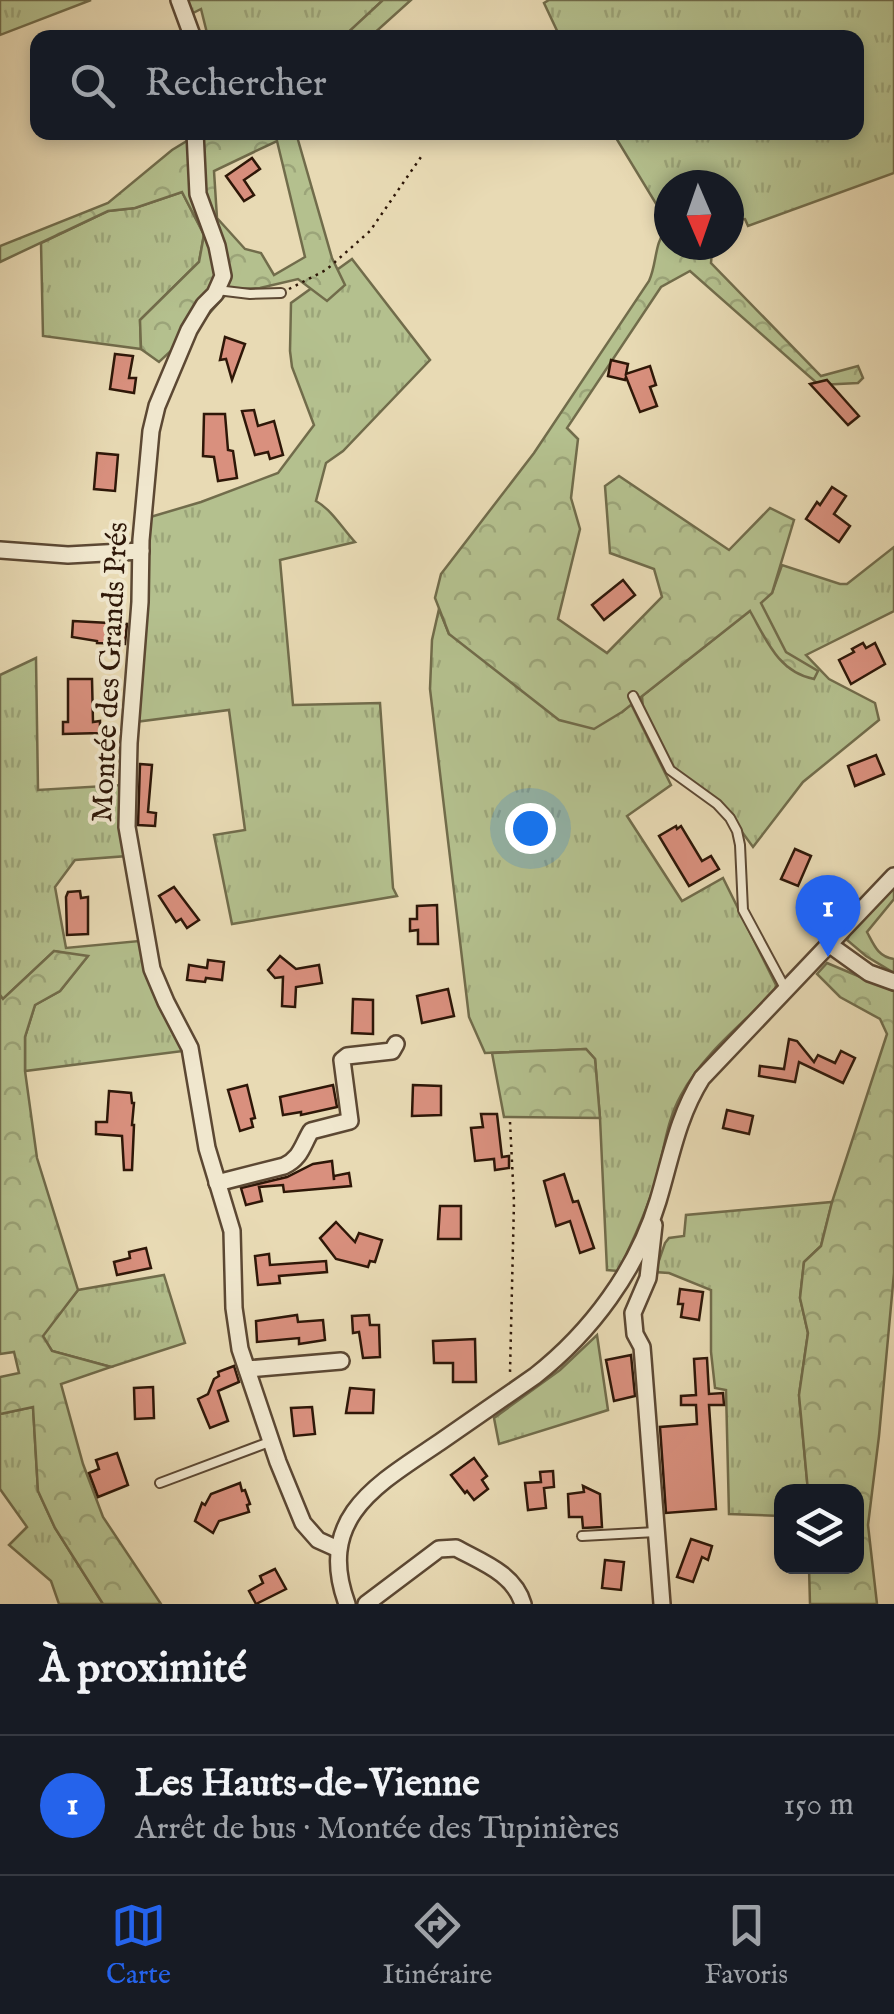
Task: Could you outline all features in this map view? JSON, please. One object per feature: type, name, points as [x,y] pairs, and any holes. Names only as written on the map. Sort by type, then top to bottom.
[{"type":"street","points":[[179,0],[190,30]]},
{"type":"street","points":[[196,140],[198,194],[218,246],[223,276],[217,290]]},
{"type":"street","name":"Montée des Grands Prés","points":[[217,290],[189,330],[157,406],[147,464],[127,826],[152,969],[190,1048],[208,1148],[232,1231],[234,1308],[240,1349],[303,1523],[318,1540],[338,1549]]},
{"type":"street","points":[[0,550],[68,554],[141,551]]},
{"type":"street","points":[[348,1604],[339,1576],[338,1549],[355,1509],[380,1482],[551,1364],[600,1310],[632,1260],[656,1206],[691,1096],[712,1066],[894,876]]},
{"type":"street","points":[[830,945],[869,972],[894,982]]},
{"type":"street","points":[[217,1183],[295,1161],[310,1131],[350,1121],[342,1060],[347,1056],[392,1051],[396,1044]]},
{"type":"street","points":[[656,1206],[648,1278],[633,1326],[642,1347],[662,1604]]},
{"type":"street","points":[[247,1370],[340,1360]]},
{"type":"street","points":[[366,1604],[448,1546],[510,1580],[523,1604]]},
{"type":"lane","points":[[217,290],[280,293]]},
{"type":"lane","points":[[633,696],[670,770],[717,804],[737,831],[743,910],[786,990]]},
{"type":"lane","points":[[160,1483],[272,1442]]},
{"type":"lane","points":[[582,1536],[656,1532]]},
{"type":"path","points":[[280,293],[326,270],[370,230],[424,154]]},
{"type":"path","points":[[510,1122],[514,1202],[510,1394]]},
{"type":"green space","points":[[0,0],[91,0],[0,35]]},
{"type":"green space","points":[[185,0],[383,0],[351,30],[206,30],[201,9],[191,14]]},
{"type":"green space","points":[[383,0],[411,0],[378,30],[351,30]]},
{"type":"green space","points":[[549,0],[894,0],[894,173],[748,226],[744,219],[744,170],[654,170],[654,200],[617,140],[864,140],[864,30],[557,30],[544,3]]},
{"type":"green space","points":[[188,140],[298,140],[332,258],[345,285],[327,301],[298,279],[260,288],[231,289],[159,362],[141,349],[140,320],[199,262],[204,235],[182,192],[135,208],[108,211],[0,262],[0,246],[108,203]],"holes":[[[277,141],[305,257],[274,275],[261,253],[245,249],[217,218],[214,171]]]},
{"type":"green space","points":[[182,192],[204,234],[199,262],[140,320],[141,349],[43,336],[41,243],[108,211],[135,208]]},
{"type":"green space","points":[[352,259],[430,360],[343,451],[326,463],[316,501],[355,542],[280,560],[293,705],[380,703],[393,888],[397,896],[232,924],[214,835],[245,830],[229,710],[135,722],[147,518],[278,473],[314,425],[292,367],[291,303]]},
{"type":"green space","points":[[655,260],[711,260],[821,376],[858,366],[863,378],[858,383],[819,385],[690,271],[661,287],[567,428],[578,439],[571,498],[580,529],[558,619],[607,653],[662,597],[654,569],[610,553],[605,486],[619,476],[729,550],[770,508],[794,520],[772,593],[761,603],[786,652],[818,671],[814,679],[782,662],[750,611],[622,712],[594,729],[559,720],[449,634],[435,598],[441,574],[534,453],[649,281]]},
{"type":"green space","points":[[894,547],[894,611],[806,655],[829,679],[875,703],[879,720],[803,782],[753,847],[720,802],[675,772],[643,709],[642,696],[772,593],[782,565],[847,584]]},
{"type":"green space","points":[[439,609],[449,634],[622,712],[631,704],[671,785],[627,816],[682,901],[723,878],[776,985],[775,991],[712,1053],[681,1095],[649,1201],[618,1271],[607,1270],[595,1059],[586,1049],[485,1053],[469,1017],[430,689],[432,640]]},
{"type":"green space","points":[[36,658],[38,790],[122,785],[127,856],[75,860],[55,887],[66,948],[139,941],[142,957],[183,1051],[25,1071],[25,1037],[35,1005],[60,991],[87,957],[54,951],[2,1000],[0,675]]},
{"type":"green space","points":[[894,886],[894,899],[867,932],[880,953],[894,959],[894,973],[847,940]]},
{"type":"green space","points":[[54,951],[88,956],[60,991],[35,1005],[25,1037],[25,1071],[37,1158],[78,1290],[43,1336],[52,1351],[111,1367],[61,1384],[83,1464],[103,1517],[161,1604],[103,1604],[55,1528],[38,1491],[33,1407],[0,1414],[0,1377],[19,1373],[14,1352],[0,1354],[0,995],[3,999]]},
{"type":"green space","points":[[827,963],[894,991],[894,1273],[868,1525],[877,1604],[810,1604],[809,1574],[864,1574],[864,1484],[807,1484],[799,1395],[808,1333],[800,1298],[804,1262],[821,1246],[887,1034],[880,1019],[840,997],[817,974]]},
{"type":"green space","points":[[586,1049],[595,1059],[600,1118],[504,1117],[492,1053]]},
{"type":"green space","points":[[832,1202],[821,1246],[804,1262],[800,1298],[808,1333],[799,1395],[807,1484],[774,1484],[774,1516],[729,1514],[726,1390],[715,1388],[711,1290],[669,1273],[655,1272],[669,1238],[684,1236],[686,1215]]},
{"type":"green space","points":[[164,1275],[185,1343],[111,1367],[52,1351],[42,1336],[78,1290]]},
{"type":"green space","points":[[597,1335],[608,1410],[499,1444],[494,1418],[560,1370]]},
{"type":"green space","points":[[33,1407],[38,1491],[55,1528],[103,1604],[59,1604],[51,1581],[9,1545],[27,1527],[0,1489],[0,1414]]},
{"type":"building","points":[[252,158],[260,169],[244,180],[254,195],[244,201],[226,176]]},
{"type":"building","points":[[225,337],[245,344],[232,380],[226,359],[220,360]]},
{"type":"building","points":[[115,354],[133,356],[129,378],[136,378],[134,393],[110,389]]},
{"type":"building","points":[[611,360],[628,364],[626,374],[650,366],[656,385],[650,387],[657,406],[640,412],[626,377],[625,380],[608,376]]},
{"type":"building","points":[[827,380],[859,416],[848,425],[810,384]]},
{"type":"building","points":[[254,410],[258,426],[274,421],[283,455],[270,459],[268,452],[255,455],[242,411]]},
{"type":"building","points":[[204,414],[225,414],[228,450],[233,451],[237,478],[218,481],[214,457],[203,456]]},
{"type":"building","points":[[97,453],[118,455],[115,491],[94,489]]},
{"type":"building","points":[[832,487],[846,496],[834,514],[850,526],[839,542],[806,519]]},
{"type":"building","points":[[623,580],[635,595],[604,620],[592,605]]},
{"type":"building","points":[[73,621],[127,624],[125,644],[72,637]]},
{"type":"building","points":[[863,643],[866,648],[875,643],[885,664],[851,684],[839,660]]},
{"type":"building","points":[[68,679],[92,679],[93,722],[100,721],[100,733],[63,734],[63,722],[68,722]]},
{"type":"building","points":[[876,755],[884,774],[855,786],[848,766]]},
{"type":"building","points":[[140,764],[152,765],[148,812],[156,813],[155,826],[138,825]]},
{"type":"building","points":[[681,826],[702,861],[711,856],[719,869],[689,886],[659,836]]},
{"type":"building","points":[[795,849],[811,856],[798,886],[781,879]]},
{"type":"building","points":[[174,887],[199,920],[187,928],[181,919],[176,922],[159,896]]},
{"type":"building","points":[[80,891],[81,898],[88,897],[88,934],[67,935],[66,897],[68,892]]},
{"type":"building","points":[[437,905],[438,944],[418,944],[418,930],[410,931],[410,919],[417,919],[417,906]]},
{"type":"building","points":[[280,956],[296,969],[319,965],[322,983],[296,987],[295,1007],[282,1006],[283,977],[275,978],[268,970]]},
{"type":"building","points":[[208,960],[224,962],[222,980],[187,980],[189,965],[207,968]]},
{"type":"building","points":[[448,989],[454,1016],[422,1023],[417,996]]},
{"type":"building","points":[[353,999],[373,1000],[373,1034],[352,1033]]},
{"type":"building","points":[[789,1039],[797,1041],[814,1062],[818,1055],[835,1063],[841,1051],[855,1058],[843,1083],[799,1062],[795,1082],[759,1076],[760,1066],[784,1069]]},
{"type":"building","points":[[247,1085],[255,1118],[251,1119],[253,1127],[240,1131],[228,1090]]},
{"type":"building","points":[[333,1085],[337,1107],[283,1115],[280,1097]]},
{"type":"building","points":[[413,1085],[441,1086],[441,1115],[412,1116]]},
{"type":"building","points":[[109,1091],[131,1093],[134,1103],[132,1170],[124,1170],[122,1136],[96,1134],[96,1122],[107,1122]]},
{"type":"building","points":[[727,1110],[753,1116],[749,1134],[723,1128]]},
{"type":"building","points":[[481,1114],[497,1114],[502,1157],[509,1156],[509,1168],[495,1170],[494,1159],[475,1161],[471,1128],[483,1127]]},
{"type":"building","points":[[332,1161],[334,1180],[334,1176],[349,1173],[351,1186],[284,1192],[283,1185],[259,1187],[262,1201],[246,1205],[241,1188]]},
{"type":"building","points":[[564,1174],[594,1248],[580,1253],[570,1221],[556,1226],[544,1181]]},
{"type":"building","points":[[440,1206],[461,1206],[461,1239],[438,1239]]},
{"type":"building","points":[[336,1222],[355,1242],[359,1233],[382,1240],[375,1262],[370,1261],[368,1267],[336,1259],[320,1238]]},
{"type":"building","points":[[146,1248],[151,1268],[117,1275],[114,1262],[130,1258],[129,1252]]},
{"type":"building","points":[[269,1254],[270,1265],[326,1261],[327,1272],[279,1276],[280,1283],[258,1285],[255,1256]]},
{"type":"building","points":[[680,1289],[703,1292],[699,1320],[681,1317]]},
{"type":"building","points":[[297,1315],[298,1322],[323,1320],[325,1340],[299,1344],[299,1338],[257,1342],[256,1321]]},
{"type":"building","points":[[369,1315],[370,1325],[379,1325],[380,1357],[363,1358],[359,1332],[353,1333],[352,1316]]},
{"type":"building","points":[[475,1339],[476,1382],[453,1382],[453,1363],[434,1363],[433,1341]]},
{"type":"building","points":[[631,1355],[635,1396],[614,1401],[606,1360]]},
{"type":"building","points":[[707,1358],[709,1394],[723,1393],[724,1405],[709,1405],[716,1509],[666,1513],[660,1427],[697,1424],[696,1405],[681,1405],[681,1396],[696,1395],[694,1359]]},
{"type":"building","points":[[234,1366],[239,1382],[218,1391],[228,1421],[210,1428],[198,1399],[208,1394],[218,1372]]},
{"type":"building","points":[[153,1387],[154,1418],[135,1419],[134,1388]]},
{"type":"building","points":[[350,1388],[374,1390],[373,1413],[346,1413]]},
{"type":"building","points":[[312,1407],[315,1434],[294,1436],[291,1408]]},
{"type":"building","points":[[117,1453],[128,1485],[98,1497],[89,1473],[99,1469],[96,1460]]},
{"type":"building","points":[[474,1458],[487,1476],[482,1480],[488,1489],[474,1500],[451,1475]]},
{"type":"building","points":[[553,1471],[554,1487],[544,1488],[546,1508],[528,1510],[525,1483],[541,1482],[540,1472]]},
{"type":"building","points":[[240,1483],[250,1504],[249,1512],[219,1521],[213,1533],[195,1521],[202,1503],[205,1505],[211,1494]]},
{"type":"building","points":[[583,1486],[600,1494],[602,1527],[583,1528],[582,1517],[569,1517],[568,1494],[584,1492]]},
{"type":"building","points":[[691,1539],[712,1546],[708,1560],[702,1557],[693,1582],[677,1577]]},
{"type":"building","points":[[605,1560],[624,1562],[621,1590],[602,1588]]},
{"type":"building","points":[[275,1569],[286,1589],[256,1604],[249,1591],[263,1583],[260,1576]]},
{"type":"place","name":"Les Hauts-de-Vienne","points":[[828,957]]}]
